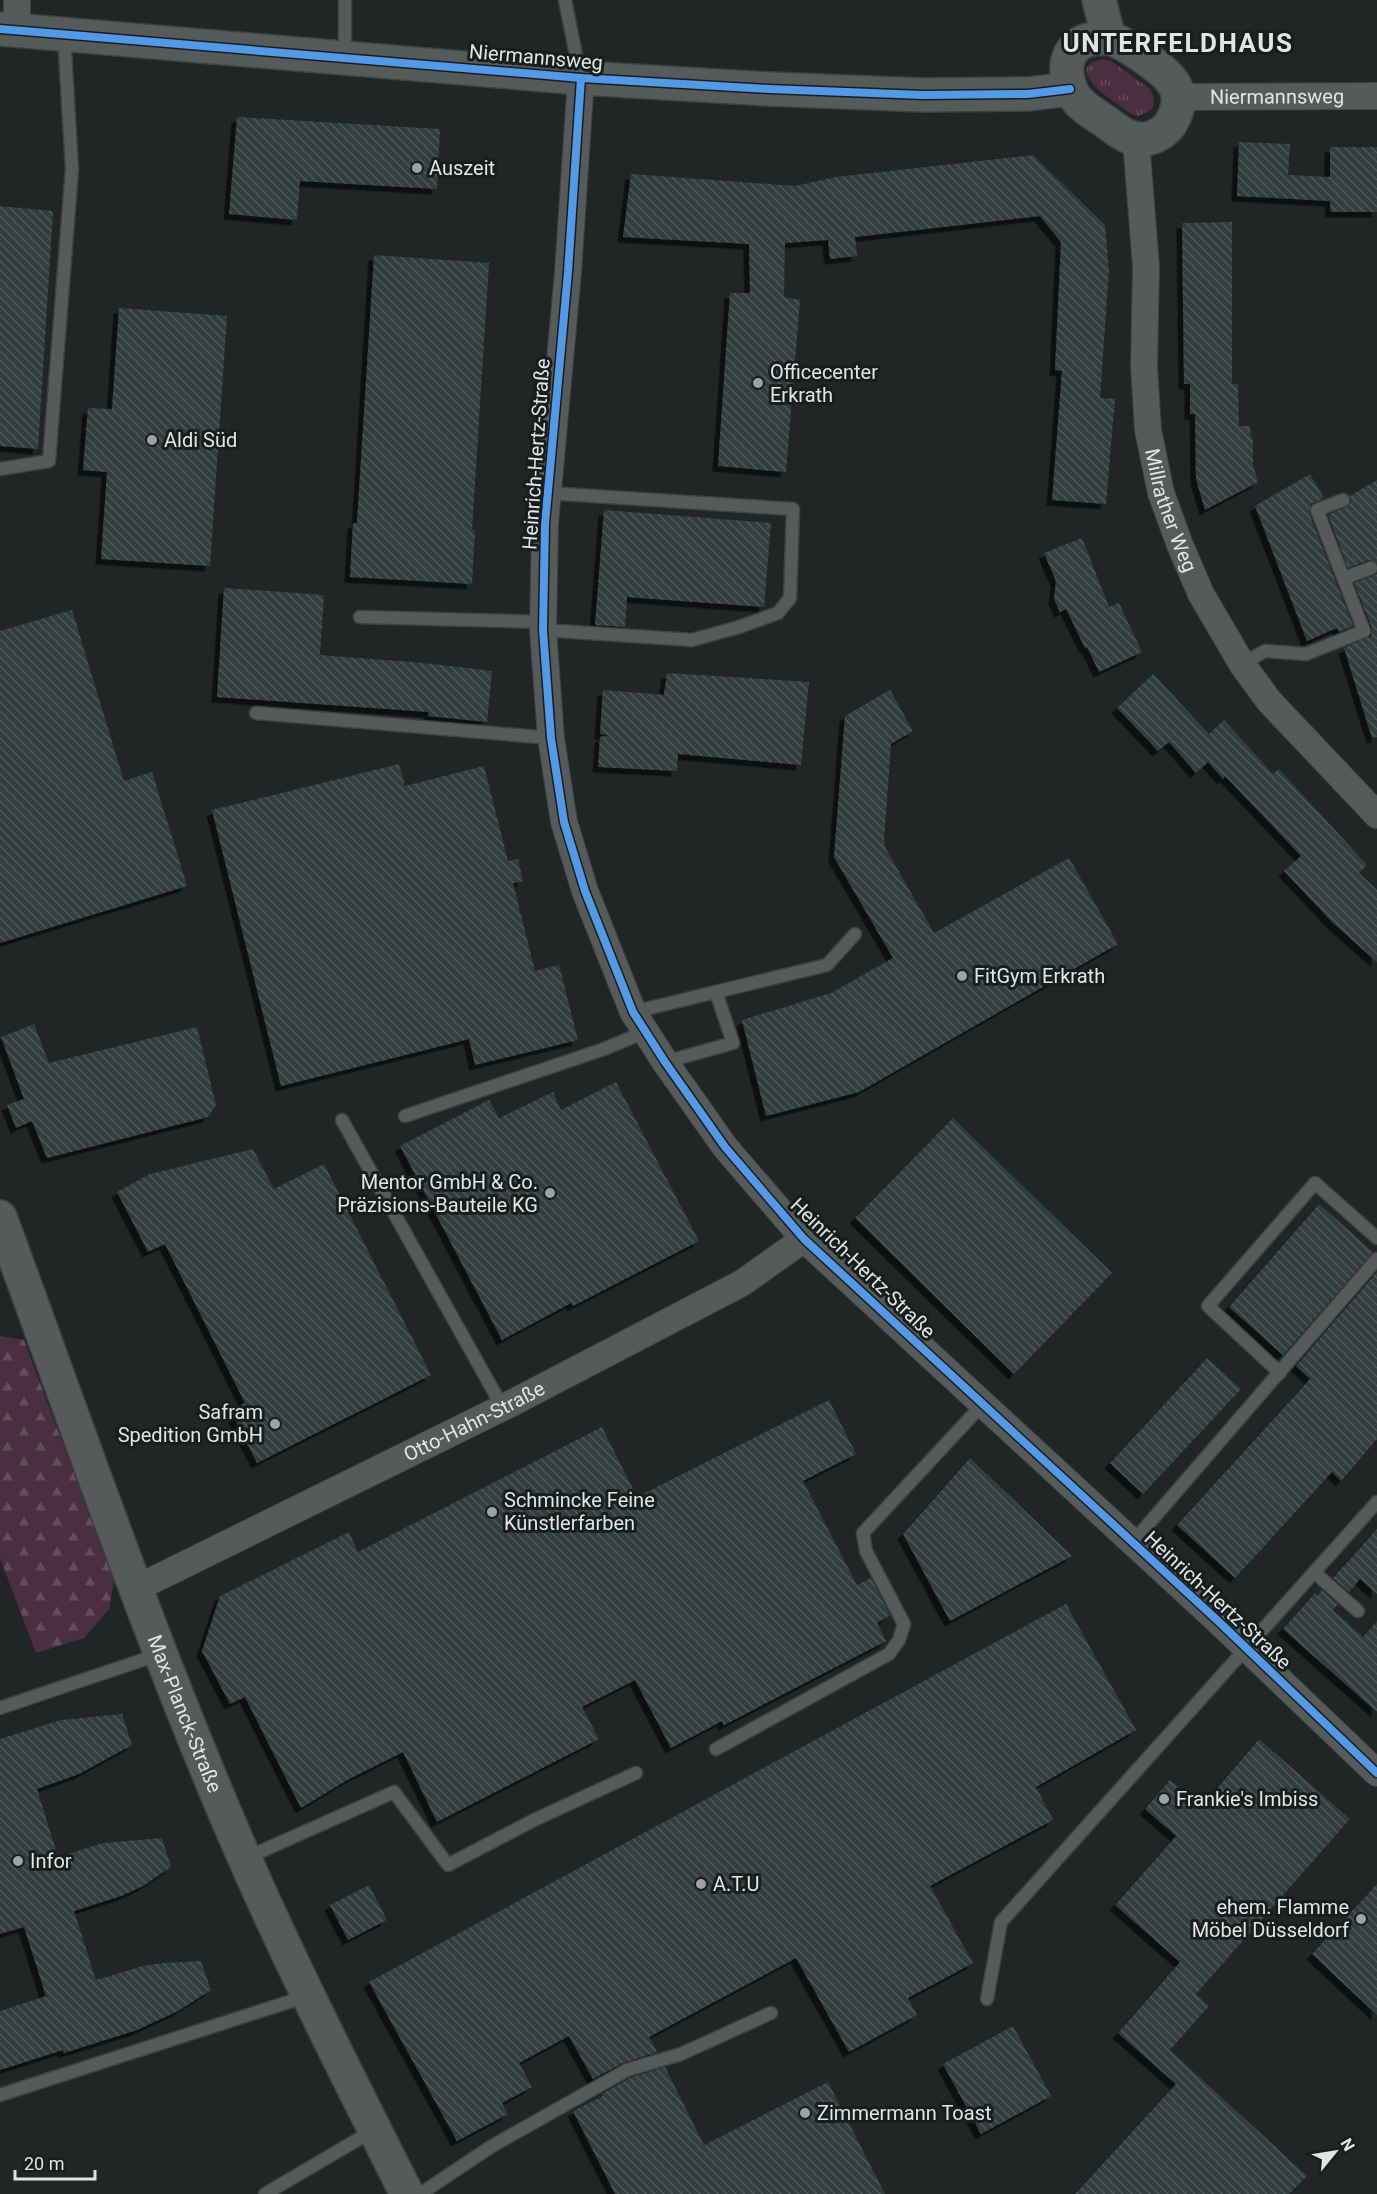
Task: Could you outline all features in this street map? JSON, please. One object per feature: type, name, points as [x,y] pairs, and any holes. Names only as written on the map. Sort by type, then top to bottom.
[{"type":"street","points":[[1099,0],[1109,38]]},
{"type":"street","name":"Niermannsweg","points":[[11,20],[64,34],[581,78],[923,95],[1028,94],[1070,88]]},
{"type":"street","points":[[1109,38],[1124,43],[1167,76],[1175,86],[1178,97],[1177,110],[1171,124],[1151,138],[1138,140],[1123,135],[1079,103],[1070,88],[1066,71],[1069,57],[1077,46],[1091,39],[1109,38]]},
{"type":"street","name":"Heinrich-Hertz-Straße","points":[[581,78],[568,272],[545,524],[543,626],[551,738],[564,822],[582,881],[639,1022],[664,1062],[726,1148],[804,1239],[1132,1542],[1377,1773]]},
{"type":"street","name":"Niermannsweg","points":[[1178,97],[1377,96]]},
{"type":"street","name":"Millrather Weg","points":[[1138,140],[1137,153],[1146,267],[1144,367],[1148,430],[1161,493],[1201,594],[1242,664],[1269,701],[1377,815]]},
{"type":"street","name":"Max-Planck-Straße","points":[[0,1217],[161,1654],[245,1858],[307,1996],[408,2194]]},
{"type":"street","name":"Otto-Hahn-Straße","points":[[136,1588],[503,1408],[742,1283],[804,1239]]},
{"type":"lane","points":[[345,0],[345,57]]},
{"type":"lane","points":[[565,0],[581,78]]},
{"type":"lane","points":[[0,469],[49,461],[72,169],[64,34]]},
{"type":"lane","points":[[360,617],[543,626],[692,640],[778,613],[790,598],[793,509],[548,493]]},
{"type":"lane","points":[[1242,664],[1265,651],[1306,654],[1364,631],[1317,510],[1343,500]]},
{"type":"lane","points":[[1344,578],[1371,568]]},
{"type":"lane","points":[[256,713],[551,738]]},
{"type":"lane","points":[[405,1116],[604,1049],[639,1022],[716,992],[827,965],[855,934]]},
{"type":"lane","points":[[664,1062],[733,1043],[716,992]]},
{"type":"lane","points":[[342,1120],[503,1408]]},
{"type":"lane","points":[[1280,1372],[1208,1306],[1315,1183],[1377,1238]]},
{"type":"lane","points":[[1132,1542],[1377,1258]]},
{"type":"lane","points":[[716,1749],[889,1654],[899,1640],[904,1624],[866,1551],[863,1533],[983,1404]]},
{"type":"lane","points":[[987,1999],[1001,1922],[1377,1502]]},
{"type":"lane","points":[[1314,1572],[1358,1611]]},
{"type":"lane","points":[[0,1708],[161,1654]]},
{"type":"lane","points":[[245,1858],[394,1792],[448,1865],[534,1820],[636,1773]]},
{"type":"lane","points":[[0,2095],[307,1996]]},
{"type":"lane","points":[[420,2194],[492,2146],[627,2070],[681,2054],[771,2013]]},
{"type":"lane","points":[[265,2194],[375,2129]]},
{"type":"green space","points":[[1103,59],[1111,61],[1150,89],[1154,99],[1152,109],[1139,116],[1132,114],[1095,86],[1086,70],[1091,64]]},
{"type":"green space","points":[[0,1336],[24,1340],[114,1581],[109,1609],[84,1638],[36,1653],[0,1558]]},
{"type":"building","points":[[237,117],[440,129],[437,189],[300,181],[297,220],[229,214]]},
{"type":"building","points":[[1239,142],[1290,144],[1288,175],[1330,177],[1330,147],[1377,147],[1377,212],[1331,212],[1330,201],[1237,196]]},
{"type":"building","points":[[1033,155],[1105,225],[1109,270],[1100,398],[1115,399],[1106,504],[1052,500],[1062,371],[1055,370],[1061,242],[1040,216],[855,237],[857,256],[830,259],[828,240],[785,243],[784,297],[800,300],[786,472],[718,466],[730,293],[750,293],[749,244],[623,237],[631,174],[795,186],[836,177]]},
{"type":"building","points":[[0,206],[53,211],[38,449],[0,446]]},
{"type":"building","points":[[1232,222],[1232,384],[1238,384],[1239,426],[1250,426],[1251,438],[1253,438],[1253,465],[1258,482],[1205,510],[1196,479],[1195,414],[1190,414],[1190,384],[1184,384],[1182,223]]},
{"type":"building","points":[[374,255],[489,263],[472,530],[475,530],[472,584],[350,577],[353,523],[357,523]]},
{"type":"building","name":"Aldi Süd","points":[[119,308],[227,316],[210,566],[101,559],[107,472],[83,470],[88,408],[112,409]]},
{"type":"building","points":[[1310,474],[1324,498],[1311,504],[1309,513],[1353,626],[1339,632],[1337,628],[1307,641],[1255,506]]},
{"type":"building","points":[[1377,480],[1377,563],[1369,560],[1348,568],[1328,515],[1346,507],[1351,502],[1350,496]]},
{"type":"building","points":[[604,510],[771,523],[764,607],[627,597],[625,627],[595,625]]},
{"type":"building","points":[[1082,538],[1109,607],[1119,603],[1142,652],[1099,672],[1066,609],[1060,612],[1054,599],[1056,581],[1044,553]]},
{"type":"building","points":[[1377,574],[1377,737],[1372,738],[1344,648],[1371,636],[1372,628],[1354,583]]},
{"type":"building","points":[[224,588],[324,595],[320,655],[492,671],[487,722],[428,716],[429,712],[217,697]]},
{"type":"building","points":[[72,610],[124,781],[152,772],[187,886],[0,943],[0,631]]},
{"type":"building","points":[[667,673],[809,682],[801,765],[678,754],[677,771],[598,767],[600,737],[609,735],[600,734],[603,690],[664,695]]},
{"type":"building","points":[[1153,674],[1209,734],[1224,720],[1273,774],[1279,769],[1367,865],[1359,873],[1377,890],[1377,962],[1332,922],[1284,871],[1301,856],[1225,776],[1223,779],[1208,762],[1196,773],[1169,742],[1158,751],[1117,708]]},
{"type":"building","name":"FitGym Erkrath","points":[[890,690],[913,731],[891,744],[884,841],[886,849],[934,933],[1069,858],[1118,944],[859,1092],[766,1116],[742,1020],[831,993],[893,958],[834,857],[845,716]]},
{"type":"building","points":[[399,764],[405,786],[484,766],[508,861],[518,859],[523,881],[513,883],[535,971],[559,965],[578,1040],[475,1065],[469,1039],[281,1086],[212,810]]},
{"type":"building","points":[[34,1024],[49,1063],[197,1027],[216,1105],[208,1117],[47,1158],[32,1121],[16,1128],[7,1105],[24,1099],[1,1037]]},
{"type":"building","name":"Mentor GmbH & Co. Präzisions-Bauteile KG","points":[[616,1082],[699,1241],[573,1306],[571,1303],[502,1340],[400,1146],[489,1100],[499,1118],[553,1092],[561,1110]]},
{"type":"building","points":[[953,1118],[1112,1273],[1014,1374],[855,1218]]},
{"type":"building","points":[[253,1149],[274,1189],[324,1164],[431,1375],[257,1463],[230,1410],[245,1403],[165,1244],[148,1252],[117,1192],[150,1174]]},
{"type":"building","points":[[1319,1204],[1373,1252],[1283,1355],[1229,1307]]},
{"type":"building","points":[[1377,1272],[1377,1439],[1341,1481],[1332,1472],[1235,1578],[1177,1525],[1310,1379],[1296,1366]]},
{"type":"building","points":[[1207,1358],[1241,1389],[1143,1494],[1110,1463]]},
{"type":"building","points":[[829,1400],[856,1454],[803,1481],[857,1585],[871,1578],[890,1615],[877,1623],[886,1641],[724,1725],[722,1721],[671,1748],[635,1680],[582,1707],[599,1739],[437,1822],[403,1752],[349,1779],[301,1808],[245,1697],[230,1704],[202,1651],[220,1596],[349,1532],[358,1552],[602,1427],[637,1497]]},
{"type":"building","points":[[970,1458],[1072,1556],[950,1621],[903,1534]]},
{"type":"building","points":[[1377,1529],[1377,1594],[1360,1579],[1349,1592],[1333,1578]]},
{"type":"building","points":[[1322,1590],[1338,1604],[1333,1610],[1363,1637],[1377,1621],[1377,1712],[1283,1629],[1315,1593],[1317,1596]]},
{"type":"building","name":"A.T.U","points":[[1066,1604],[1136,1730],[1036,1787],[1053,1820],[930,1886],[973,1963],[908,1998],[917,2015],[849,2052],[796,1958],[649,2037],[657,2052],[623,2063],[593,2079],[569,2036],[519,2063],[532,2087],[502,2103],[508,2114],[457,2141],[369,1982]]},
{"type":"building","points":[[122,1714],[132,1745],[79,1774],[37,1789],[58,1857],[103,1843],[162,1838],[171,1867],[143,1886],[121,1896],[74,1911],[96,1980],[143,1966],[201,1961],[211,1990],[178,2011],[137,2030],[0,2070],[0,2011],[46,1996],[24,1927],[0,1934],[0,1739],[61,1720]]},
{"type":"building","points":[[1259,1739],[1350,1819],[1196,1994],[1209,2006],[1170,2050],[1307,2176],[1289,2194],[1075,2194],[1176,2084],[1118,2033],[1180,1962],[1115,1905],[1176,1836],[1145,1809],[1170,1780],[1201,1807]]},
{"type":"building","name":"ehem. Flamme Möbel Düsseldorf","points":[[1377,1884],[1377,2015],[1312,1954]]},
{"type":"building","points":[[369,1885],[387,1920],[348,1940],[330,1905]]},
{"type":"building","points":[[1013,2026],[1051,2096],[981,2134],[943,2064]]},
{"type":"building","name":"Zimmermann Toast","points":[[665,2067],[704,2145],[828,2082],[885,2194],[615,2194],[573,2111],[603,2096],[602,2094],[630,2078]]},
{"type":"cycle path","points":[[0,29],[581,78],[769,89],[923,95],[1028,94],[1070,89]]},
{"type":"cycle path","points":[[581,78],[568,272],[545,524],[543,630],[551,738],[564,822],[585,891],[633,1012],[725,1147],[804,1239],[1218,1621],[1377,1773]]},
{"type":"place","name":"Auszeit","points":[[417,168]]},
{"type":"place","name":"Officecenter Erkrath","points":[[758,383]]},
{"type":"place","name":"Aldi Süd","points":[[152,440]]},
{"type":"place","name":"FitGym Erkrath","points":[[962,976]]},
{"type":"place","name":"Mentor GmbH & Co. Präzisions-Bauteile KG","points":[[550,1193]]},
{"type":"place","name":"Safram Spedition GmbH","points":[[275,1424]]},
{"type":"place","name":"Schmincke Feine Künstlerfarben","points":[[492,1512]]},
{"type":"place","name":"Frankie's Imbiss","points":[[1164,1799]]},
{"type":"place","name":"Infor","points":[[18,1861]]},
{"type":"place","name":"A.T.U","points":[[701,1884]]},
{"type":"place","name":"ehem. Flamme Möbel Düsseldorf","points":[[1361,1919]]},
{"type":"place","name":"Zimmermann Toast","points":[[805,2113]]},
{"type":"district","name":"UNTERFELDHAUS","points":[[1178,43]]}]
